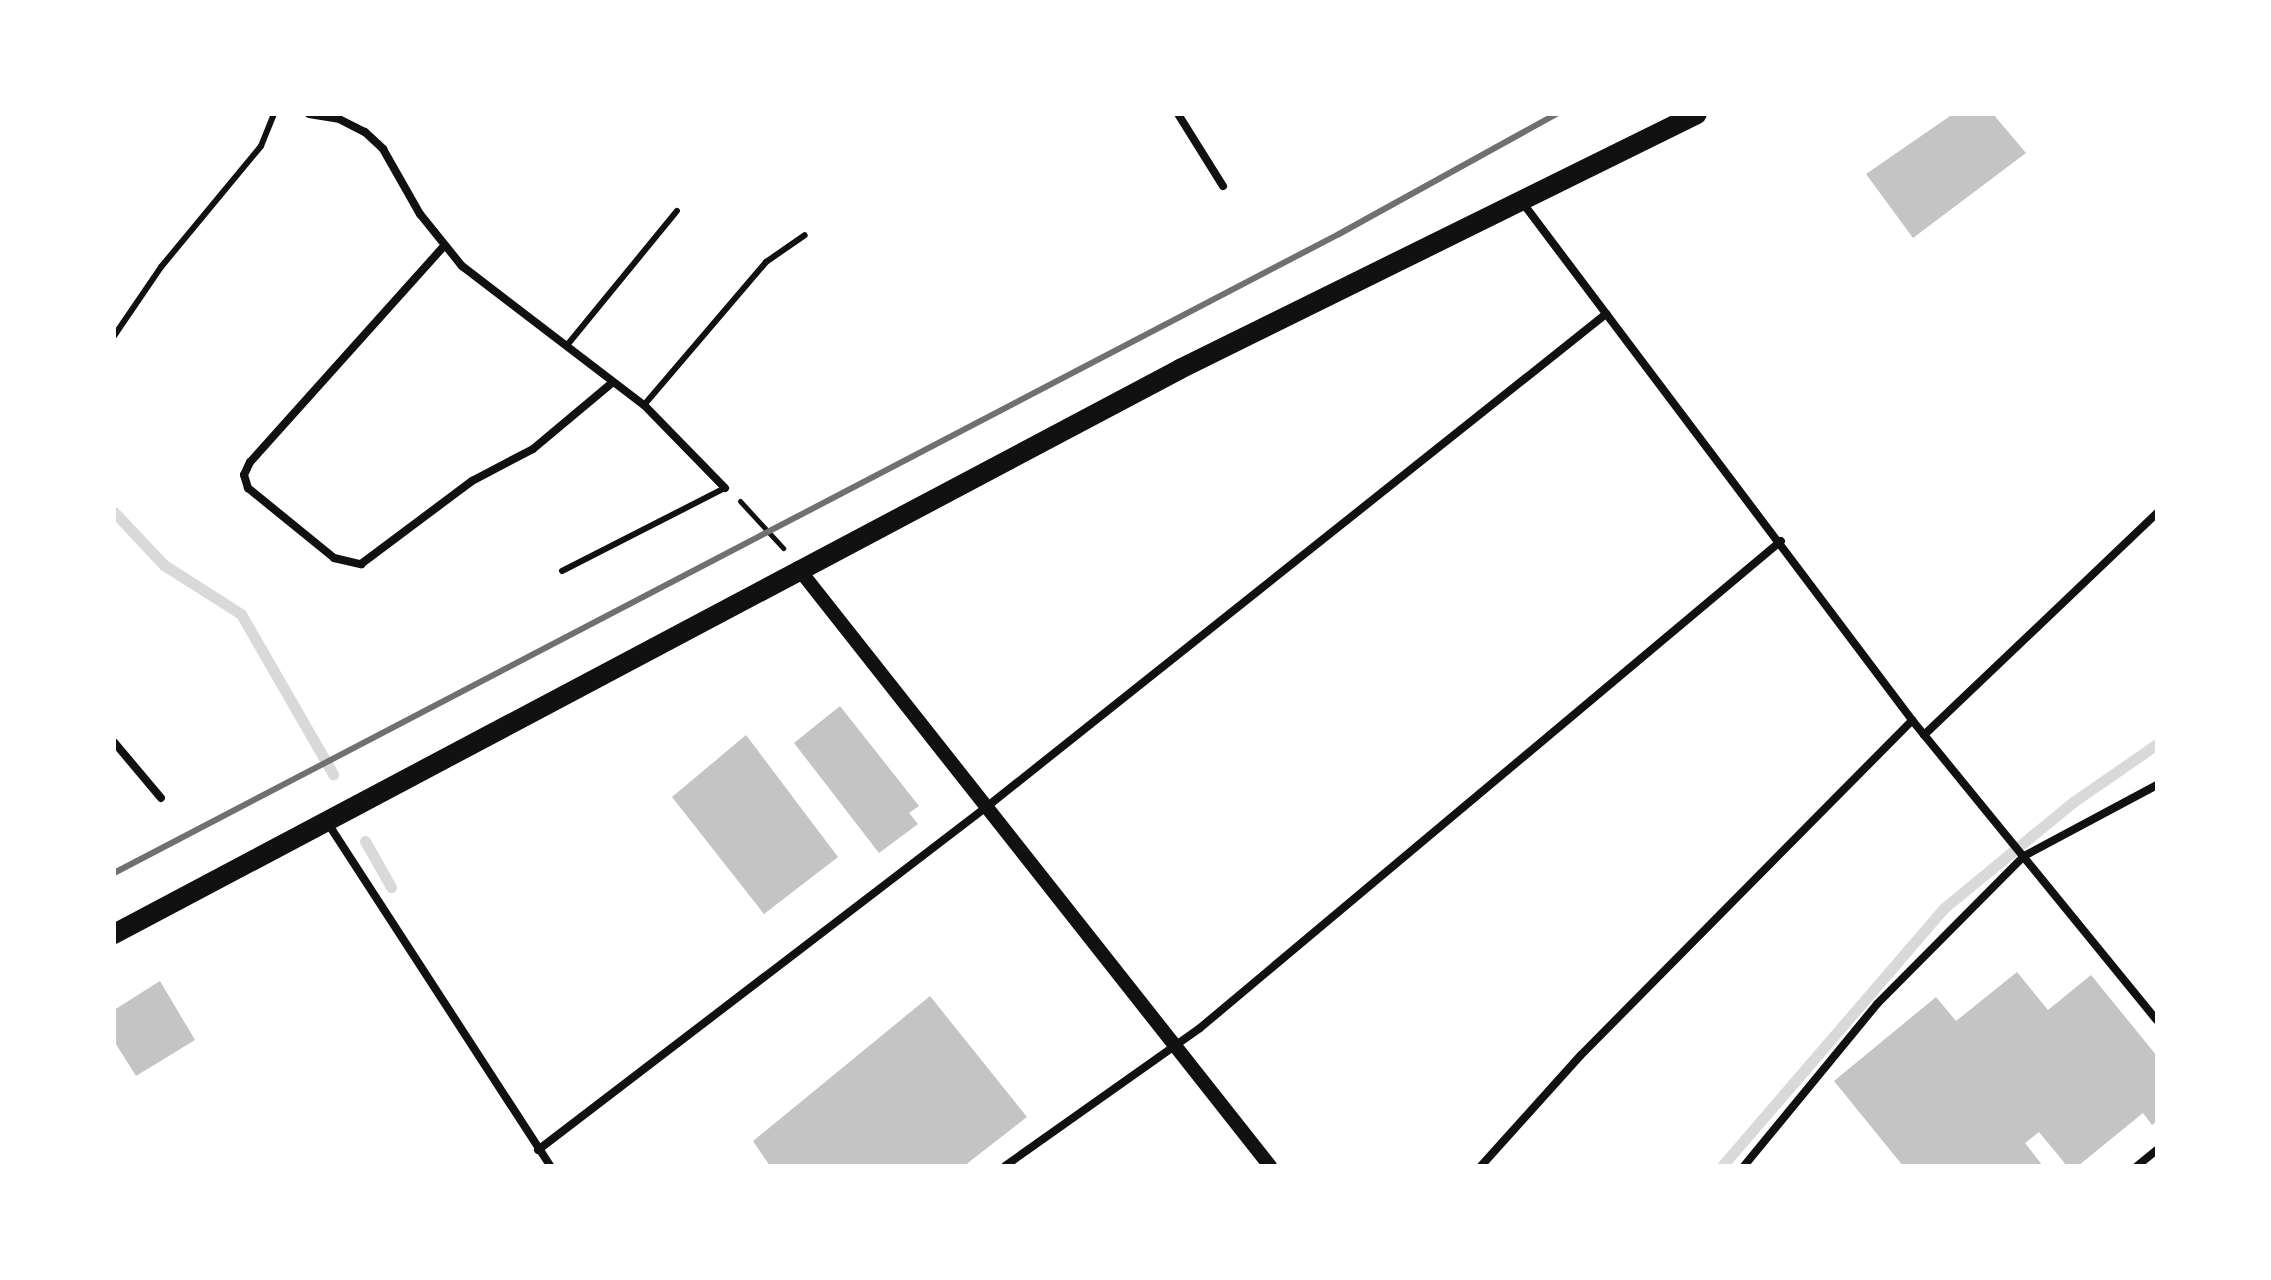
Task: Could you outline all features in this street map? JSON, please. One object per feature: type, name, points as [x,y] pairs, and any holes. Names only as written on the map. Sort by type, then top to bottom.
[{"type":"main road","points":[[114,934],[798,568],[1520,199],[1697,114]]},
{"type":"street","points":[[309,114],[339,119],[365,132],[383,149],[444,246],[486,286],[568,344],[612,383],[644,405],[725,488]]},
{"type":"street","points":[[1178,114],[1223,186]]},
{"type":"street","points":[[1520,199],[1781,541],[1912,720],[2157,1020]]},
{"type":"street","points":[[444,246],[250,462],[244,475],[248,488],[297,528],[334,558],[361,564],[472,481],[533,449],[612,383]]},
{"type":"street","points":[[538,1150],[989,805],[1606,314]]},
{"type":"street","points":[[1924,735],[2157,513]]},
{"type":"street","points":[[1005,1166],[1176,1046],[1781,541]]},
{"type":"street","points":[[798,568],[989,805],[1270,1166]]},
{"type":"street","points":[[1481,1166],[1581,1055],[1912,720]]},
{"type":"street","points":[[114,742],[161,798]]},
{"type":"street","points":[[1744,1166],[1877,1004],[2024,856],[2157,785]]},
{"type":"street","points":[[327,822],[550,1166]]},
{"type":"street","points":[[2137,1166],[2157,1150]]},
{"type":"lane","points":[[114,336],[161,267],[261,146],[274,114]]},
{"type":"lane","points":[[568,344],[677,211]]},
{"type":"lane","points":[[644,405],[766,262],[805,235]]},
{"type":"lane","points":[[562,571],[725,488]]},
{"type":"path","points":[[750,510],[783,548]]},
{"type":"building","points":[[1953,114],[1993,114],[2026,153],[1913,238],[1866,174]]},
{"type":"building","points":[[840,706],[919,806],[909,813],[918,824],[879,853],[794,743]]},
{"type":"building","points":[[746,735],[838,857],[764,914],[672,797]]},
{"type":"building","points":[[2017,972],[2048,1010],[2091,975],[2157,1056],[2157,1121],[2152,1125],[2143,1113],[2078,1166],[2067,1166],[2039,1132],[2025,1143],[2043,1166],[1903,1166],[1834,1081],[1936,997],[1956,1021]]},
{"type":"building","points":[[160,981],[195,1040],[136,1076],[114,1041],[114,1010]]},
{"type":"building","points":[[930,996],[1027,1117],[964,1166],[770,1166],[753,1141]]},
{"type":"waterway","points":[[114,512],[164,565],[241,614],[333,774]]},
{"type":"waterway","points":[[1722,1166],[1944,908],[2073,802],[2157,744]]},
{"type":"waterway","points":[[365,841],[391,887]]},
{"type":"railway","points":[[114,873],[1339,234],[1556,114]]}]
